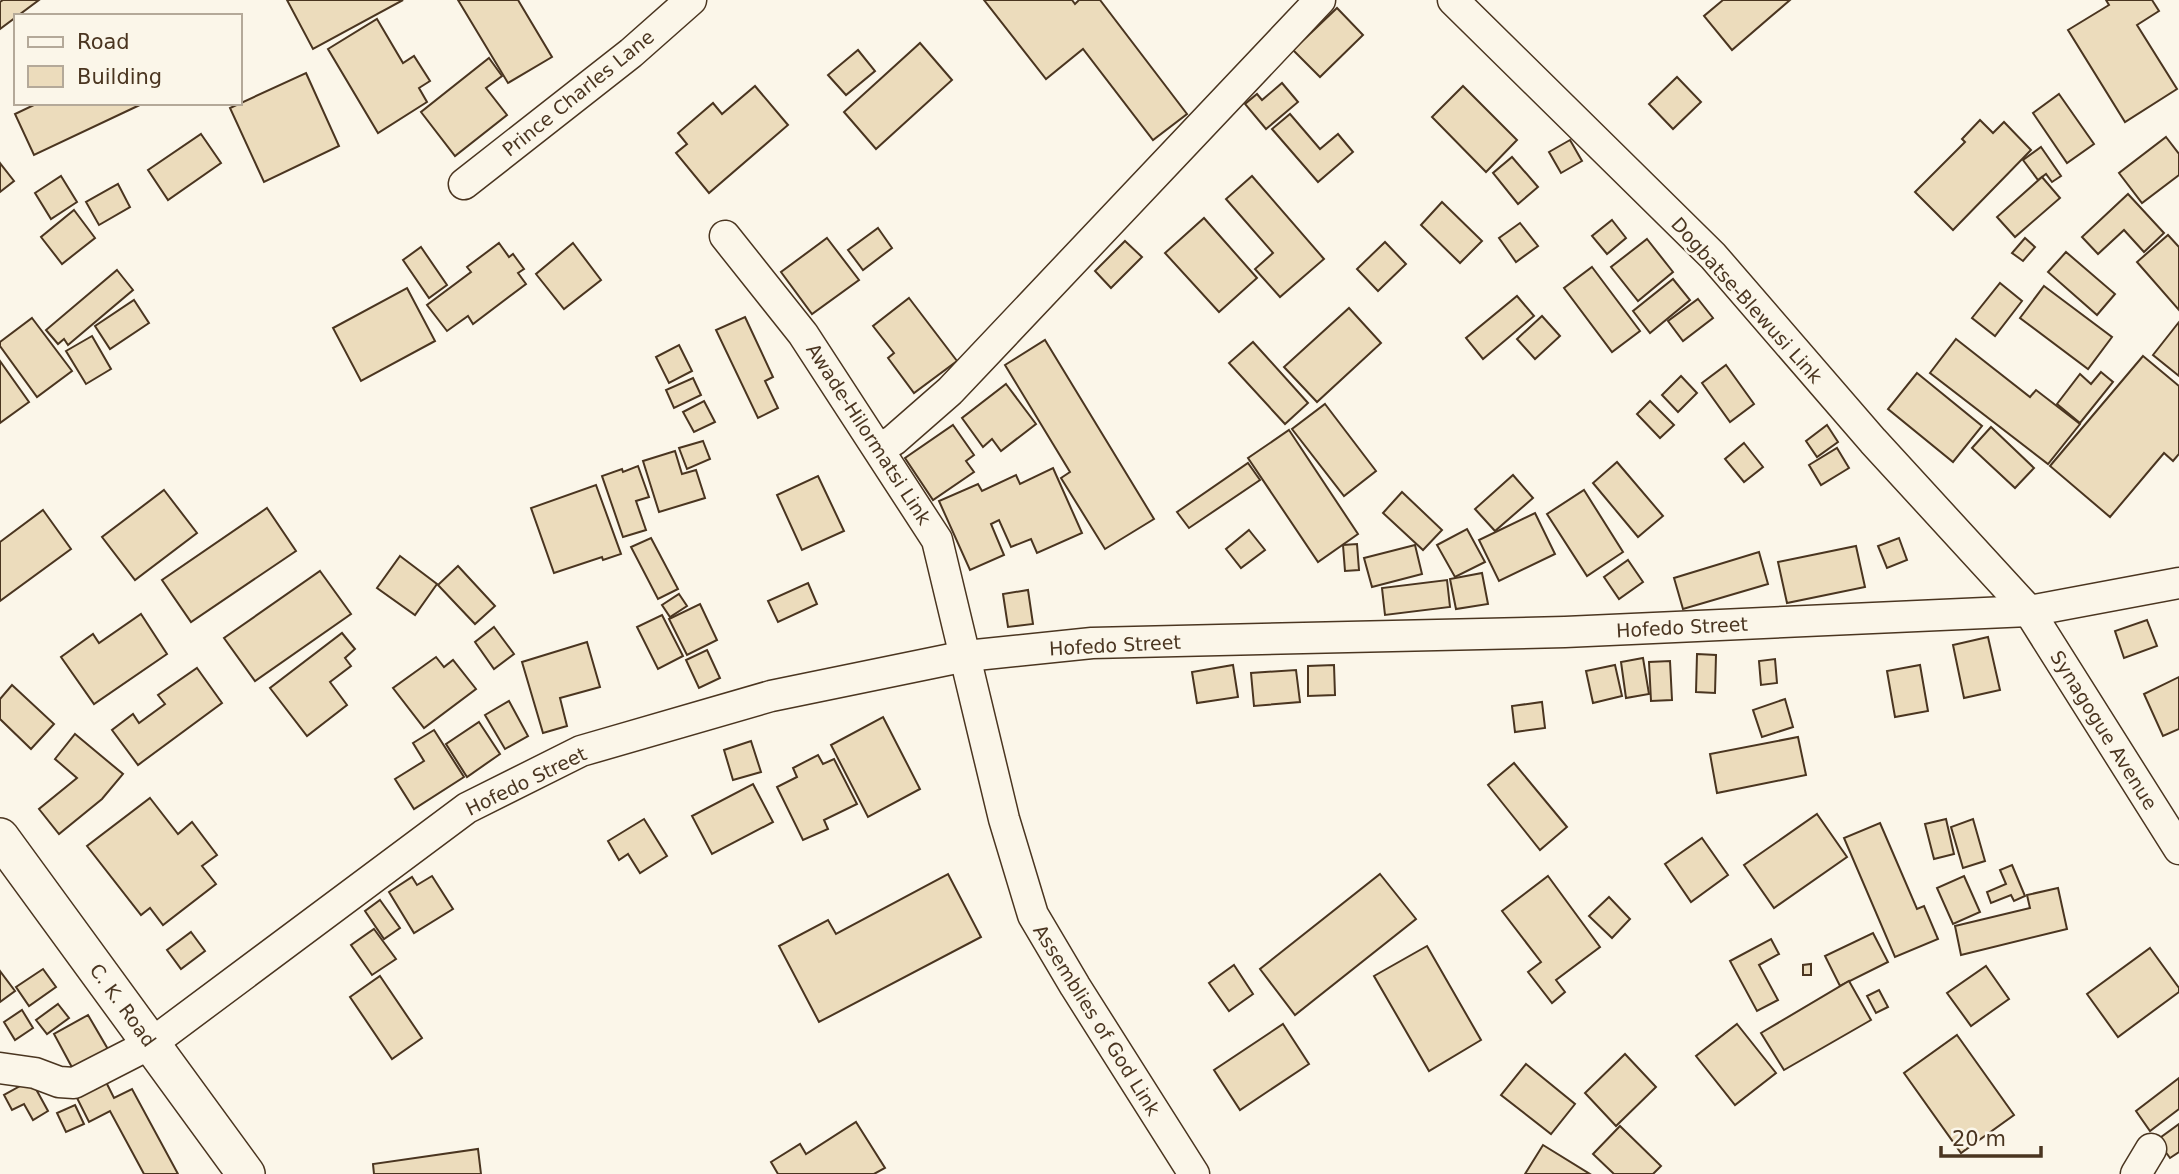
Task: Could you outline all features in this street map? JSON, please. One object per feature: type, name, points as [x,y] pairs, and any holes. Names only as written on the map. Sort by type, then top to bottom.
[{"type":"street","name":"Prince Charles Lane","points":[[464,184],[631,53],[691,0]]},
{"type":"street","points":[[879,449],[894,440],[950,391],[1320,0]]},
{"type":"street","name":"Dogbatse-Blewusi Link","points":[[1453,0],[1713,256],[1873,441],[2029,611]]},
{"type":"street","name":"Awade-Hilormatsi Link","points":[[725,236],[803,334],[937,540],[966,656]]},
{"type":"street","name":"Hofedo Street","points":[[0,1068],[74,1083],[152,1044],[467,808],[581,751],[771,696],[966,656],[1092,643],[1565,632],[2029,611],[2179,583]]},
{"type":"street","name":"Synagogue Avenue","points":[[2029,611],[2179,849]]},
{"type":"street","name":"Assemblies of God Link","points":[[966,656],[1004,820],[1033,915],[1194,1174]]},
{"type":"street","name":"C. K. Road","points":[[0,837],[246,1174]]},
{"type":"building","points":[[39,0],[20,14],[14,14],[14,19],[0,29],[0,2]]},
{"type":"building","points":[[287,0],[403,0],[313,49]]},
{"type":"building","points":[[458,0],[518,0],[552,57],[508,83]]},
{"type":"building","points":[[984,0],[1072,0],[1075,4],[1079,0],[1100,0],[1187,114],[1153,140],[1083,49],[1046,79]]},
{"type":"building","points":[[1723,0],[1790,0],[1732,50],[1704,16]]},
{"type":"building","points":[[2106,0],[2152,0],[2159,11],[2137,25],[2177,89],[2125,122],[2068,30],[2109,5]]},
{"type":"building","points":[[1337,8],[1363,35],[1320,77],[1293,50]]},
{"type":"building","points":[[377,19],[403,63],[414,56],[430,81],[419,88],[427,102],[378,133],[328,49]]},
{"type":"building","points":[[920,43],[952,80],[876,149],[844,112]]},
{"type":"building","points":[[858,50],[875,71],[846,95],[828,75]]},
{"type":"building","points":[[489,58],[502,76],[486,88],[507,115],[455,156],[421,112]]},
{"type":"building","points":[[306,73],[339,146],[264,182],[230,108],[242,105],[242,102]]},
{"type":"building","points":[[1677,77],[1701,102],[1673,129],[1649,104]]},
{"type":"building","points":[[1282,83],[1298,102],[1266,129],[1245,104],[1257,94],[1262,100]]},
{"type":"building","points":[[755,86],[788,125],[709,193],[676,153],[687,144],[678,133],[713,103],[722,114]]},
{"type":"building","points":[[1463,86],[1517,140],[1486,172],[1432,117]]},
{"type":"building","points":[[2059,94],[2094,144],[2067,163],[2033,113]]},
{"type":"building","points":[[34,105],[140,105],[34,155],[15,114]]},
{"type":"building","points":[[1290,114],[1320,149],[1338,134],[1353,152],[1318,182],[1272,129]]},
{"type":"building","points":[[1980,120],[1993,133],[2004,122],[2031,150],[1953,230],[1915,192],[1965,142],[1962,139]]},
{"type":"building","points":[[201,134],[221,163],[168,200],[148,170]]},
{"type":"building","points":[[2166,137],[2179,154],[2179,175],[2142,203],[2119,173]]},
{"type":"building","points":[[1570,140],[1582,161],[1561,173],[1549,152]]},
{"type":"building","points":[[2041,147],[2061,176],[2052,182],[2046,174],[2038,180],[2023,160]]},
{"type":"building","points":[[1512,157],[1538,187],[1518,204],[1493,173]]},
{"type":"building","points":[[0,163],[14,181],[0,192]]},
{"type":"building","points":[[61,176],[77,202],[51,219],[35,193]]},
{"type":"building","points":[[1252,176],[1324,259],[1280,297],[1255,269],[1273,253],[1226,199]]},
{"type":"building","points":[[2042,177],[2060,198],[2015,237],[1997,217]]},
{"type":"building","points":[[118,184],[130,207],[99,225],[86,202]]},
{"type":"building","points":[[2128,194],[2164,233],[2144,252],[2124,230],[2098,254],[2082,237]]},
{"type":"building","points":[[1442,202],[1482,241],[1460,263],[1421,225]]},
{"type":"building","points":[[74,210],[95,238],[62,264],[41,237]]},
{"type":"building","points":[[1204,218],[1257,278],[1219,312],[1165,253]]},
{"type":"building","points":[[1612,220],[1626,238],[1607,254],[1592,236]]},
{"type":"building","points":[[1520,223],[1538,246],[1516,262],[1499,238]]},
{"type":"building","points":[[878,228],[892,248],[863,270],[848,250]]},
{"type":"building","points":[[2168,235],[2179,247],[2179,310],[2137,262]]},
{"type":"building","points":[[827,238],[859,280],[812,314],[781,272]]},
{"type":"building","points":[[2025,238],[2035,247],[2023,261],[2012,253]]},
{"type":"building","points":[[1647,239],[1673,272],[1638,301],[1611,267]]},
{"type":"building","points":[[1125,241],[1142,257],[1111,288],[1095,271]]},
{"type":"building","points":[[1385,242],[1406,264],[1378,291],[1357,269]]},
{"type":"building","points":[[499,243],[509,257],[513,254],[524,269],[518,273],[526,284],[473,324],[468,316],[447,331],[427,305],[471,272],[467,267]]},
{"type":"building","points":[[573,243],[601,280],[564,309],[536,274]]},
{"type":"building","points":[[421,247],[447,285],[429,298],[403,260]]},
{"type":"building","points":[[2066,252],[2115,294],[2097,315],[2048,272]]},
{"type":"building","points":[[1592,267],[1640,331],[1612,352],[1564,288]]},
{"type":"building","points":[[117,270],[133,290],[68,345],[64,339],[58,344],[46,330]]},
{"type":"building","points":[[1673,279],[1690,300],[1650,333],[1633,311]]},
{"type":"building","points":[[2000,283],[2022,301],[1995,336],[1972,318]]},
{"type":"building","points":[[2044,286],[2112,337],[2088,369],[2020,318]]},
{"type":"building","points":[[407,288],[435,341],[361,381],[333,328]]},
{"type":"building","points":[[1517,296],[1534,316],[1483,359],[1466,338]]},
{"type":"building","points":[[909,298],[957,361],[914,393],[888,358],[894,353],[873,326]]},
{"type":"building","points":[[1698,299],[1713,318],[1683,341],[1668,321]]},
{"type":"building","points":[[134,300],[149,323],[110,349],[95,326]]},
{"type":"building","points":[[1349,308],[1381,343],[1317,402],[1284,367]]},
{"type":"building","points":[[1542,316],[1560,336],[1535,359],[1517,339]]},
{"type":"building","points":[[745,317],[773,377],[765,381],[778,408],[758,418],[716,330]]},
{"type":"building","points":[[32,318],[72,371],[37,397],[0,346],[0,342]]},
{"type":"building","points":[[2179,322],[2179,376],[2153,355]]},
{"type":"building","points":[[92,336],[111,369],[86,384],[66,351]]},
{"type":"building","points":[[1956,339],[2030,397],[2036,390],[2080,424],[2048,464],[1930,373]]},
{"type":"building","points":[[1045,340],[1154,519],[1105,549],[1061,478],[1070,472],[1005,365]]},
{"type":"building","points":[[1253,342],[1308,403],[1285,424],[1229,363]]},
{"type":"building","points":[[679,345],[692,371],[669,383],[656,357]]},
{"type":"building","points":[[2143,356],[2179,386],[2179,454],[2173,461],[2164,453],[2110,517],[2050,466]]},
{"type":"building","points":[[0,361],[29,402],[0,423]]},
{"type":"building","points":[[1726,365],[1754,404],[1730,422],[1702,383]]},
{"type":"building","points":[[2101,372],[2113,382],[2080,423],[2057,404],[2080,374],[2091,384]]},
{"type":"building","points":[[1917,373],[1982,426],[1953,462],[1888,409]]},
{"type":"building","points":[[1681,376],[1697,393],[1678,412],[1662,395]]},
{"type":"building","points":[[693,378],[701,395],[674,408],[666,390]]},
{"type":"building","points":[[1006,384],[1036,424],[1001,451],[992,439],[983,447],[962,418]]},
{"type":"building","points":[[704,401],[715,422],[694,432],[683,412]]},
{"type":"building","points":[[1650,401],[1674,425],[1660,438],[1637,414]]},
{"type":"building","points":[[1325,404],[1376,471],[1344,496],[1292,429]]},
{"type":"building","points":[[953,425],[974,455],[966,461],[974,472],[933,500],[905,458]]},
{"type":"building","points":[[1827,425],[1838,442],[1817,457],[1806,441]]},
{"type":"building","points":[[1991,427],[2034,468],[2015,488],[1972,448]]},
{"type":"building","points":[[1289,430],[1358,534],[1318,562],[1248,458]]},
{"type":"building","points":[[703,441],[710,459],[687,469],[679,448]]},
{"type":"building","points":[[1744,443],[1763,467],[1744,482],[1725,459]]},
{"type":"building","points":[[1837,448],[1849,468],[1821,485],[1809,465]]},
{"type":"building","points":[[675,451],[682,474],[696,470],[705,498],[659,512],[643,461]]},
{"type":"building","points":[[1617,462],[1663,516],[1638,537],[1593,483]]},
{"type":"building","points":[[1248,463],[1260,480],[1189,528],[1177,512]]},
{"type":"building","points":[[638,466],[649,497],[636,501],[646,530],[623,537],[602,476]]},
{"type":"building","points":[[1053,468],[1082,533],[1037,553],[1031,539],[1011,547],[999,520],[991,524],[1004,555],[970,570],[939,501],[978,484],[982,491],[1016,475],[1020,484]]},
{"type":"building","points":[[1513,475],[1533,498],[1495,531],[1475,509]]},
{"type":"building","points":[[818,476],[844,531],[802,550],[777,495]]},
{"type":"building","points":[[596,485],[621,554],[603,560],[602,557],[554,573],[531,508]]},
{"type":"building","points":[[164,490],[197,533],[135,580],[102,537]]},
{"type":"building","points":[[1584,490],[1623,552],[1587,576],[1547,514]]},
{"type":"building","points":[[1402,492],[1442,530],[1423,550],[1383,513]]},
{"type":"building","points":[[267,508],[296,551],[191,622],[162,580]]},
{"type":"building","points":[[43,510],[71,549],[0,601],[0,542]]},
{"type":"building","points":[[1535,513],[1555,554],[1499,581],[1479,540]]},
{"type":"building","points":[[1467,529],[1485,562],[1455,577],[1437,545]]},
{"type":"building","points":[[1249,530],[1265,550],[1241,568],[1226,549]]},
{"type":"building","points":[[651,538],[678,589],[658,599],[631,547]]},
{"type":"building","points":[[1899,538],[1907,560],[1887,568],[1878,546]]},
{"type":"building","points":[[1357,544],[1359,570],[1345,571],[1343,545]]},
{"type":"building","points":[[1415,545],[1422,574],[1372,587],[1364,558]]},
{"type":"building","points":[[1856,546],[1865,587],[1787,603],[1778,562]]},
{"type":"building","points":[[1759,552],[1768,584],[1683,609],[1674,578]]},
{"type":"building","points":[[400,556],[437,584],[415,615],[377,588]]},
{"type":"building","points":[[1628,560],[1643,582],[1619,599],[1604,577]]},
{"type":"building","points":[[458,566],[495,606],[475,624],[438,585]]},
{"type":"building","points":[[320,571],[351,614],[255,681],[224,638]]},
{"type":"building","points":[[1482,573],[1488,604],[1456,609],[1450,579]]},
{"type":"building","points":[[1447,580],[1450,607],[1385,615],[1382,588]]},
{"type":"building","points":[[808,583],[817,604],[778,622],[768,601]]},
{"type":"building","points":[[1028,590],[1033,624],[1008,627],[1003,594]]},
{"type":"building","points":[[679,594],[687,606],[670,617],[662,605]]},
{"type":"building","points":[[700,604],[717,640],[687,655],[669,619]]},
{"type":"building","points":[[141,614],[167,654],[94,704],[61,657],[93,634],[99,643]]},
{"type":"building","points":[[662,615],[683,656],[658,669],[637,627]]},
{"type":"building","points":[[2147,620],[2157,646],[2124,658],[2115,631]]},
{"type":"building","points":[[494,627],[514,654],[494,669],[475,642]]},
{"type":"building","points":[[342,633],[355,649],[345,658],[351,666],[330,682],[347,705],[307,736],[270,688]]},
{"type":"building","points":[[1988,637],[2000,690],[1964,698],[1953,645]]},
{"type":"building","points":[[587,642],[600,687],[560,698],[567,726],[543,733],[522,662]]},
{"type":"building","points":[[707,650],[720,678],[699,688],[686,660]]},
{"type":"building","points":[[1697,654],[1716,655],[1715,693],[1696,692]]},
{"type":"building","points":[[436,657],[444,667],[453,660],[476,689],[424,728],[393,688]]},
{"type":"building","points":[[1643,658],[1649,694],[1626,698],[1621,662]]},
{"type":"building","points":[[1775,659],[1777,683],[1761,685],[1759,661]]},
{"type":"building","points":[[1670,661],[1672,700],[1651,701],[1649,662]]},
{"type":"building","points":[[1233,665],[1238,697],[1197,703],[1192,672]]},
{"type":"building","points":[[1334,665],[1335,695],[1308,696],[1308,666]]},
{"type":"building","points":[[1615,665],[1622,696],[1593,703],[1586,671]]},
{"type":"building","points":[[1920,665],[1928,711],[1895,717],[1887,671]]},
{"type":"building","points":[[197,668],[222,703],[138,765],[112,730],[133,714],[139,723],[165,704],[158,695]]},
{"type":"building","points":[[1296,670],[1300,702],[1254,706],[1251,673]]},
{"type":"building","points":[[2179,677],[2179,729],[2163,736],[2144,694]]},
{"type":"building","points":[[12,685],[54,724],[31,749],[0,719],[0,699]]},
{"type":"building","points":[[1785,699],[1793,727],[1762,737],[1753,710]]},
{"type":"building","points":[[509,701],[528,736],[505,749],[485,715]]},
{"type":"building","points":[[1542,702],[1545,728],[1515,732],[1512,706]]},
{"type":"building","points":[[883,717],[920,789],[868,817],[831,745]]},
{"type":"building","points":[[479,722],[500,754],[467,777],[446,744]]},
{"type":"building","points":[[434,730],[464,777],[414,809],[395,779],[424,761],[413,743]]},
{"type":"building","points":[[75,734],[123,774],[102,799],[59,834],[39,809],[77,778],[55,759]]},
{"type":"building","points":[[1798,737],[1806,775],[1717,793],[1710,754]]},
{"type":"building","points":[[751,741],[761,772],[733,780],[724,750]]},
{"type":"building","points":[[818,755],[823,764],[834,759],[857,804],[824,820],[828,829],[803,840],[777,787],[797,777],[793,768]]},
{"type":"building","points":[[1514,763],[1567,827],[1540,850],[1488,785]]},
{"type":"building","points":[[753,784],[773,822],[712,854],[692,816]]},
{"type":"building","points":[[150,798],[178,834],[192,822],[217,855],[202,866],[216,884],[163,925],[150,908],[141,915],[87,846]]},
{"type":"building","points":[[1817,814],[1847,857],[1774,908],[1744,865]]},
{"type":"building","points":[[644,819],[667,856],[640,873],[628,854],[619,860],[608,841]]},
{"type":"building","points":[[1946,819],[1954,854],[1934,859],[1925,824]]},
{"type":"building","points":[[1973,819],[1985,861],[1963,868],[1951,827]]},
{"type":"building","points":[[1880,823],[1917,909],[1924,906],[1938,939],[1895,957],[1844,838]]},
{"type":"building","points":[[1702,838],[1728,875],[1691,902],[1665,864]]},
{"type":"building","points":[[2012,865],[2025,896],[2014,901],[2011,895],[1991,903],[1987,892],[2006,884],[2000,870]]},
{"type":"building","points":[[948,874],[981,937],[819,1022],[779,946],[828,920],[836,934]]},
{"type":"building","points":[[1380,874],[1416,919],[1295,1015],[1260,969]]},
{"type":"building","points":[[432,876],[453,909],[414,933],[389,892],[412,877],[417,885]]},
{"type":"building","points":[[1548,876],[1600,947],[1556,980],[1565,992],[1552,1003],[1528,972],[1541,962],[1502,911]]},
{"type":"building","points":[[1964,876],[1980,912],[1953,924],[1937,888]]},
{"type":"building","points":[[2058,888],[2067,929],[1961,955],[1955,926],[2030,908],[2027,895]]},
{"type":"building","points":[[1609,897],[1630,919],[1612,938],[1589,916]]},
{"type":"building","points":[[380,900],[400,928],[384,939],[365,911]]},
{"type":"building","points":[[374,929],[396,959],[372,975],[351,945]]},
{"type":"building","points":[[191,932],[205,951],[181,969],[167,950]]},
{"type":"building","points":[[1873,933],[1888,962],[1840,986],[1825,956]]},
{"type":"building","points":[[1771,939],[1779,954],[1759,965],[1778,1000],[1757,1011],[1730,961]]},
{"type":"building","points":[[1427,946],[1481,1040],[1429,1071],[1374,976]]},
{"type":"building","points":[[2150,948],[2179,988],[2179,992],[2118,1037],[2087,994]]},
{"type":"building","points":[[1811,964],[1811,975],[1803,975],[1803,965]]},
{"type":"building","points":[[1234,965],[1253,994],[1229,1011],[1209,983]]},
{"type":"building","points":[[1986,966],[2009,999],[1971,1026],[1947,993]]},
{"type":"building","points":[[43,969],[56,987],[29,1006],[16,987]]},
{"type":"building","points":[[0,971],[15,991],[0,1002]]},
{"type":"building","points":[[380,976],[422,1038],[392,1059],[350,997]]},
{"type":"building","points":[[1849,981],[1871,1020],[1784,1070],[1761,1033]]},
{"type":"building","points":[[1879,990],[1888,1007],[1876,1013],[1867,996]]},
{"type":"building","points":[[58,1004],[69,1018],[47,1034],[36,1020]]},
{"type":"building","points":[[22,1010],[33,1028],[15,1040],[4,1022]]},
{"type":"building","points":[[88,1015],[109,1051],[74,1071],[54,1034]]},
{"type":"building","points":[[1283,1024],[1309,1064],[1240,1110],[1214,1070]]},
{"type":"building","points":[[1737,1024],[1776,1073],[1735,1105],[1696,1056]]},
{"type":"building","points":[[1957,1035],[2014,1115],[1961,1153],[1904,1073]]},
{"type":"building","points":[[1625,1054],[1656,1087],[1616,1126],[1585,1093]]},
{"type":"building","points":[[1526,1064],[1575,1104],[1551,1134],[1501,1095]]},
{"type":"building","points":[[2179,1078],[2179,1109],[2150,1131],[2136,1111]]},
{"type":"building","points":[[31,1080],[48,1111],[33,1120],[24,1104],[12,1110],[4,1095]]},
{"type":"building","points":[[106,1082],[114,1098],[132,1089],[178,1174],[144,1174],[110,1111],[89,1122],[77,1098]]},
{"type":"building","points":[[75,1105],[84,1124],[66,1132],[57,1113]]},
{"type":"building","points":[[856,1122],[885,1168],[874,1174],[778,1174],[771,1162],[800,1144],[806,1154]]},
{"type":"building","points":[[2179,1124],[2179,1152],[2170,1158],[2157,1140]]},
{"type":"building","points":[[1620,1126],[1661,1166],[1653,1174],[1614,1174],[1593,1154]]},
{"type":"building","points":[[1543,1145],[1590,1174],[1525,1174]]},
{"type":"building","points":[[478,1149],[481,1174],[374,1174],[373,1164]]}]
